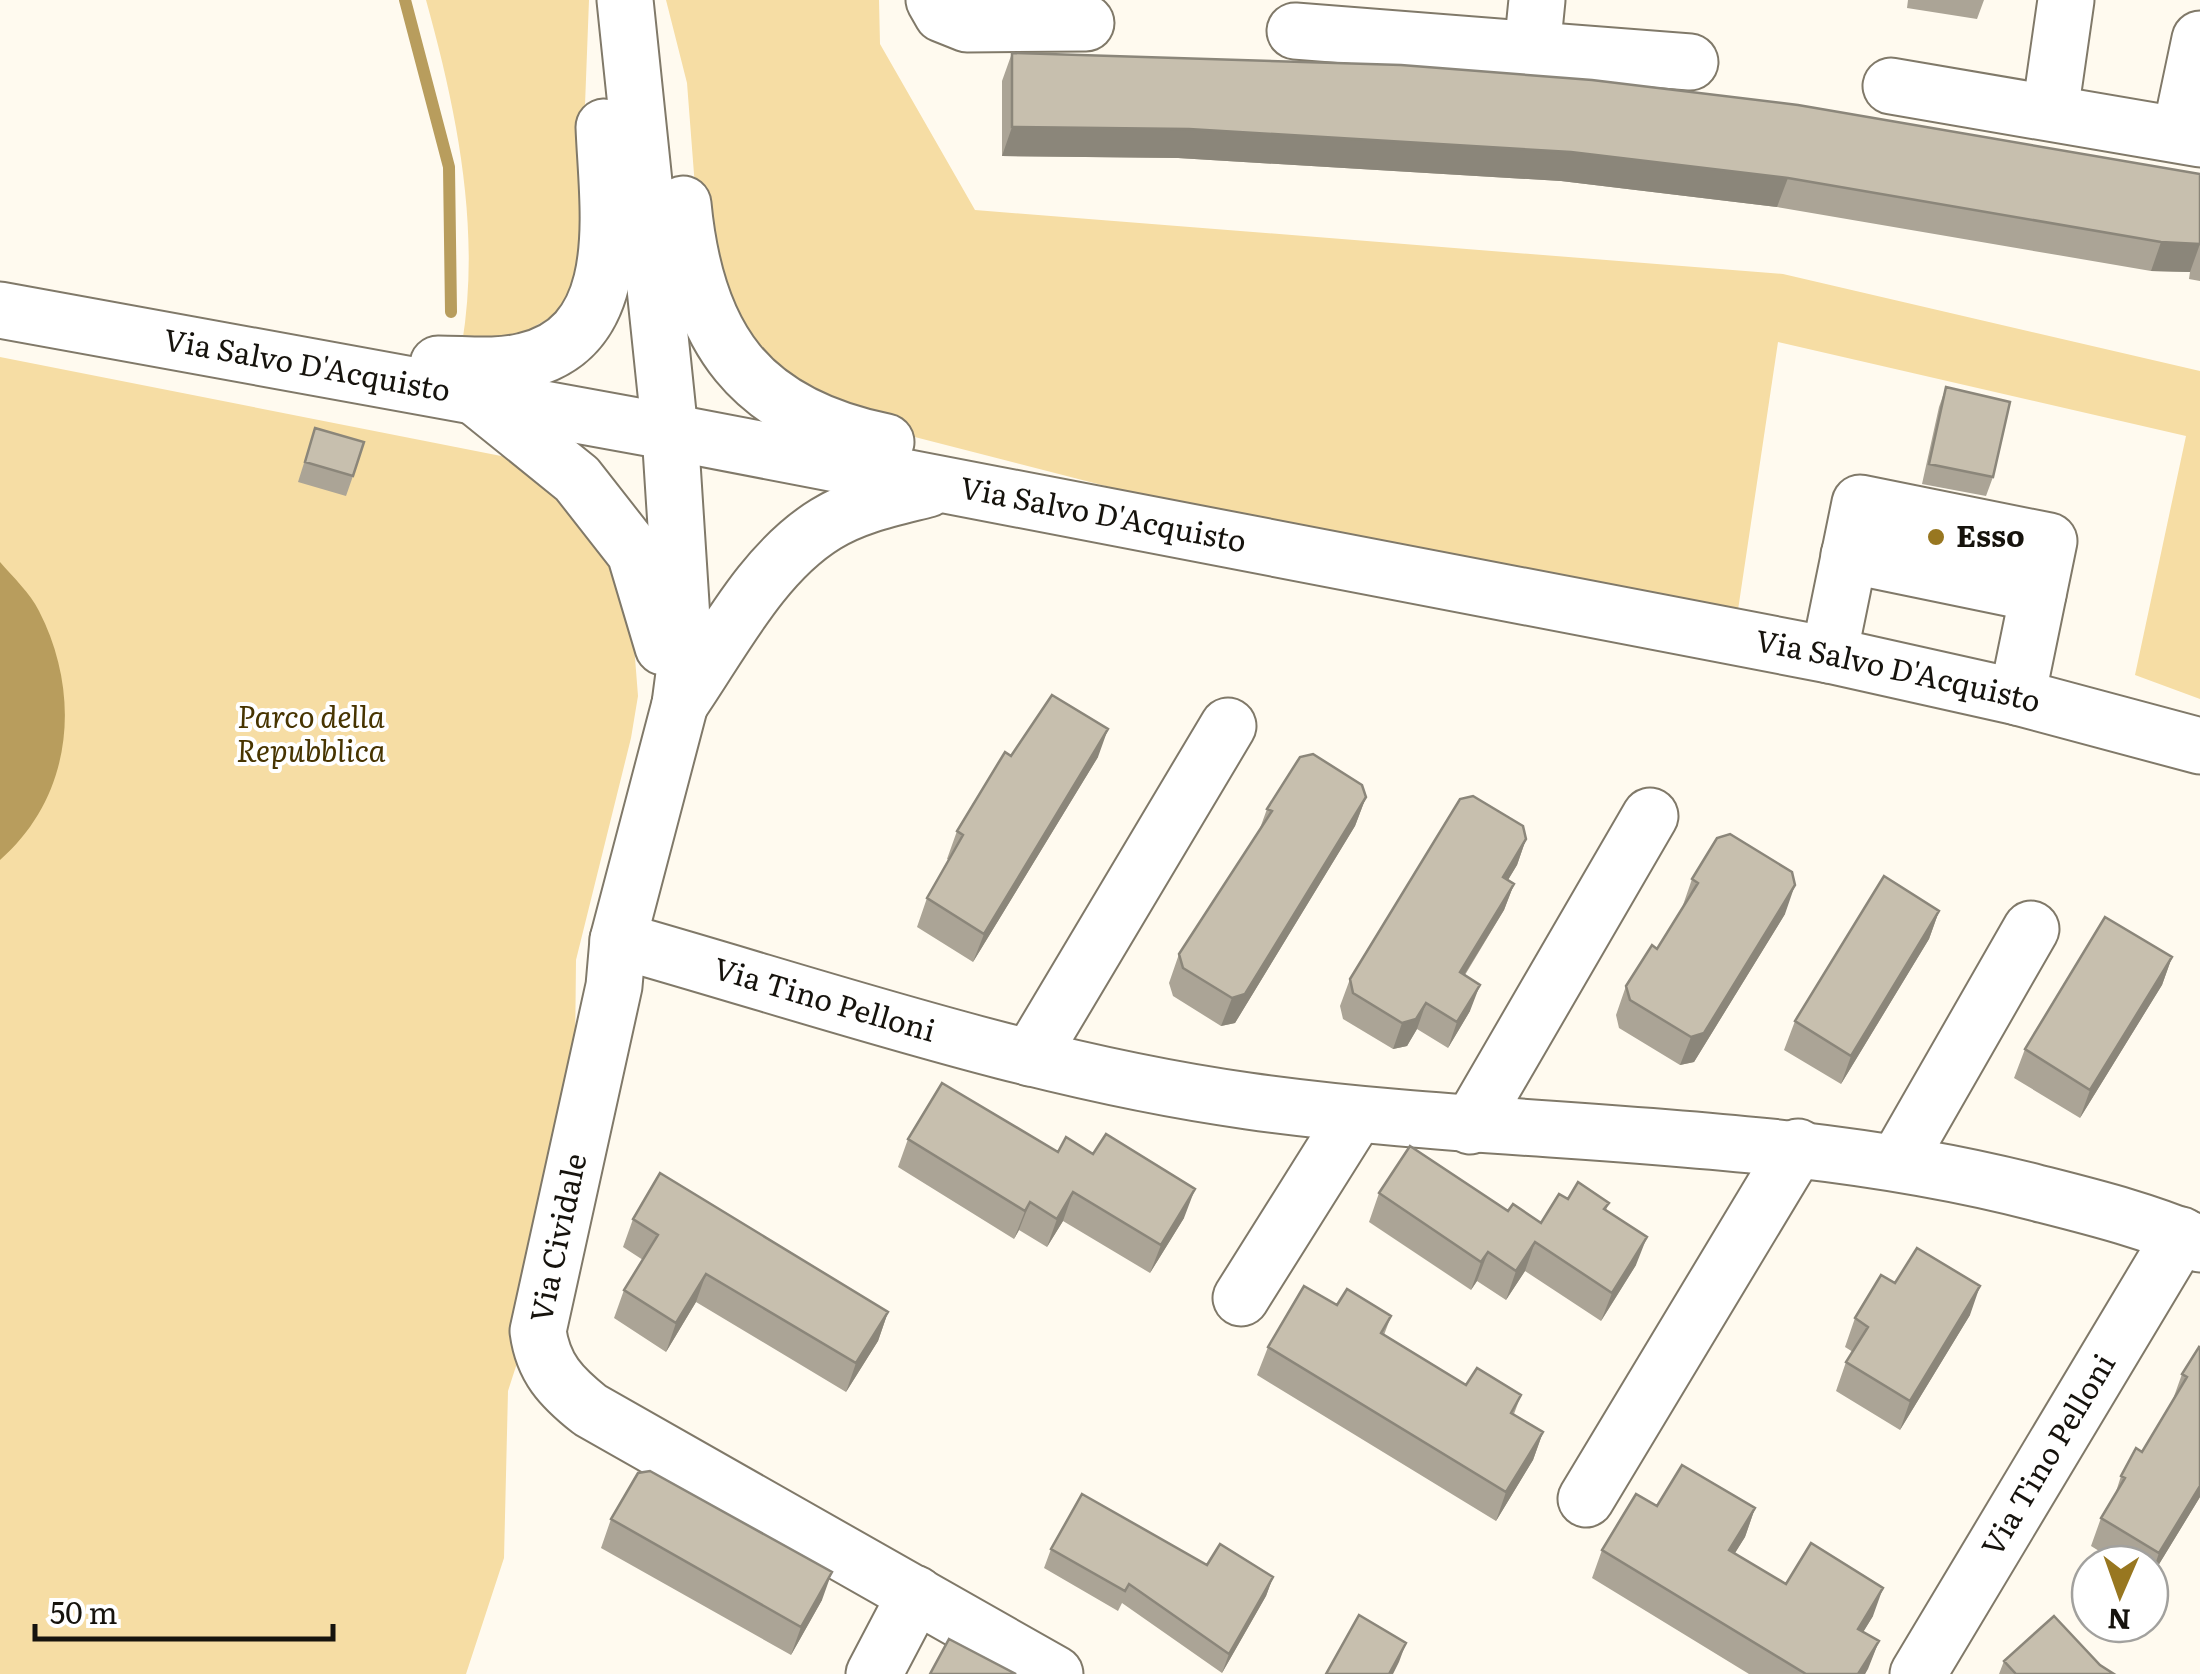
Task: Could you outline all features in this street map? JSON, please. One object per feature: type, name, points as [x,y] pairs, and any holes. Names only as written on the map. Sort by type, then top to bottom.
[{"type":"street","name":"Via Cividale","points":[[625,0],[670,432],[686,666],[680,704],[618,940],[614,986],[538,1331],[541,1355],[554,1378],[590,1410],[1055,1674]]},
{"type":"street","points":[[934,0],[942,14],[967,24],[1086,23]]},
{"type":"street","points":[[2050,112],[2066,0]]},
{"type":"street","points":[[1295,31],[1457,22],[1535,25],[1690,62]]},
{"type":"street","points":[[1891,86],[2190,137],[2200,39]]},
{"type":"street","points":[[251,355],[492,365],[525,361],[552,350],[582,326],[600,296],[609,246],[604,125],[632,77],[674,119],[692,275],[718,336],[740,366],[769,394],[816,423],[926,450],[953,489]]},
{"type":"street","name":"Via Salvo D'Acquisto","points":[[0,310],[472,394],[1828,655],[2017,697],[2200,746]]},
{"type":"street","points":[[472,394],[577,479],[634,553],[680,704]]},
{"type":"street","name":"Via Cividale","points":[[680,704],[791,550],[826,524],[865,505],[953,489]]},
{"type":"street","points":[[1828,655],[1860,503],[2049,541],[2017,697]]},
{"type":"street","points":[[1030,1058],[1228,726]]},
{"type":"street","points":[[1470,1126],[1650,816]]},
{"type":"street","points":[[1898,1161],[2031,929]]},
{"type":"street","name":"Via Tino Pelloni","points":[[618,940],[1030,1058],[1171,1089],[1356,1115],[1798,1147],[1898,1161],[2074,1202],[2190,1240],[1918,1674]]},
{"type":"street","points":[[1241,1298],[1356,1115]]},
{"type":"street","points":[[1586,1499],[1798,1147]]},
{"type":"street","points":[[874,1674],[916,1594]]},
{"type":"green space","points":[[426,0],[589,0],[585,105],[596,210],[594,251],[561,312],[511,339],[462,344],[469,257],[463,171]]},
{"type":"green space","points":[[666,0],[879,0],[880,44],[975,210],[1783,274],[2200,371],[2200,699],[2135,675],[2186,436],[1778,342],[1738,610],[1164,501],[868,425],[747,349],[697,213],[687,83]]},
{"type":"green space","name":"Parco della Repubblica","points":[[0,357],[521,460],[567,504],[613,567],[634,645],[638,696],[576,960],[575,1056],[518,1360],[508,1391],[504,1558],[466,1674],[0,1674]]},
{"type":"shaded area","points":[[0,562],[39,611],[53,643],[65,710],[56,775],[43,806],[0,860]]},
{"type":"building","points":[[1012,53],[1401,65],[1592,80],[1798,105],[2200,174],[2200,244],[2161,242],[1788,178],[1571,152],[1189,129],[1012,127]]},
{"type":"building","points":[[1946,387],[2010,402],[1993,477],[1929,464]]},
{"type":"building","points":[[315,428],[364,442],[353,476],[305,462]]},
{"type":"building","points":[[1052,695],[1108,729],[984,934],[927,898],[963,835],[957,831],[1005,752],[1011,756]]},
{"type":"building","points":[[1313,754],[1362,785],[1366,797],[1245,994],[1232,998],[1183,968],[1179,954],[1272,811],[1267,809],[1300,757]]},
{"type":"building","points":[[1473,796],[1523,826],[1526,839],[1503,877],[1514,884],[1460,972],[1480,985],[1457,1022],[1426,1003],[1416,1019],[1402,1023],[1353,993],[1350,979],[1460,799]]},
{"type":"building","points":[[1730,834],[1792,872],[1795,885],[1704,1033],[1691,1037],[1630,1000],[1626,986],[1652,945],[1657,949],[1698,883],[1692,879],[1717,838]]},
{"type":"building","points":[[1884,876],[1939,911],[1851,1056],[1795,1021]]},
{"type":"building","points":[[2105,917],[2172,957],[2090,1090],[2025,1049]]},
{"type":"building","points":[[942,1083],[1058,1152],[1066,1137],[1093,1154],[1106,1134],[1195,1189],[1161,1245],[1073,1192],[1057,1219],[1030,1202],[1025,1211],[908,1139]]},
{"type":"building","points":[[1410,1146],[1508,1211],[1513,1204],[1541,1223],[1559,1194],[1568,1199],[1578,1182],[1609,1203],[1604,1209],[1647,1237],[1612,1293],[1535,1242],[1516,1271],[1488,1252],[1481,1262],[1379,1193]]},
{"type":"building","points":[[660,1173],[888,1312],[856,1363],[706,1274],[676,1323],[624,1290],[658,1235],[633,1219]]},
{"type":"building","points":[[1917,1248],[1980,1286],[1910,1401],[1846,1362],[1868,1327],[1855,1318],[1881,1275],[1895,1283]]},
{"type":"building","points":[[1304,1286],[1337,1305],[1347,1289],[1391,1316],[1381,1333],[1466,1385],[1477,1368],[1521,1395],[1511,1413],[1543,1432],[1506,1492],[1268,1347]]},
{"type":"building","points":[[2199,1347],[2200,1486],[2165,1544],[2144,1544],[2101,1518],[2125,1478],[2121,1476],[2136,1448],[2142,1452],[2187,1377],[2182,1374]]},
{"type":"building","points":[[1682,1465],[1755,1508],[1729,1550],[1786,1584],[1811,1543],[1883,1588],[1858,1629],[1879,1641],[1858,1674],[1806,1674],[1602,1550],[1636,1494],[1657,1506]]},
{"type":"building","points":[[650,1471],[832,1572],[801,1627],[611,1519],[638,1473]]},
{"type":"building","points":[[1082,1494],[1207,1565],[1220,1544],[1273,1577],[1229,1654],[1129,1584],[1125,1591],[1051,1549]]},
{"type":"building","points":[[1359,1615],[1406,1643],[1389,1674],[1326,1674]]},
{"type":"building","points":[[2054,1616],[2070,1633],[2070,1644],[2080,1644],[2114,1674],[2016,1674],[2004,1661]]},
{"type":"building","points":[[949,1639],[1016,1674],[930,1674]]},
{"type":"waterway","points":[[405,0],[449,167],[451,312]]},
{"type":"place","name":"Esso","points":[[1936,537]]}]
